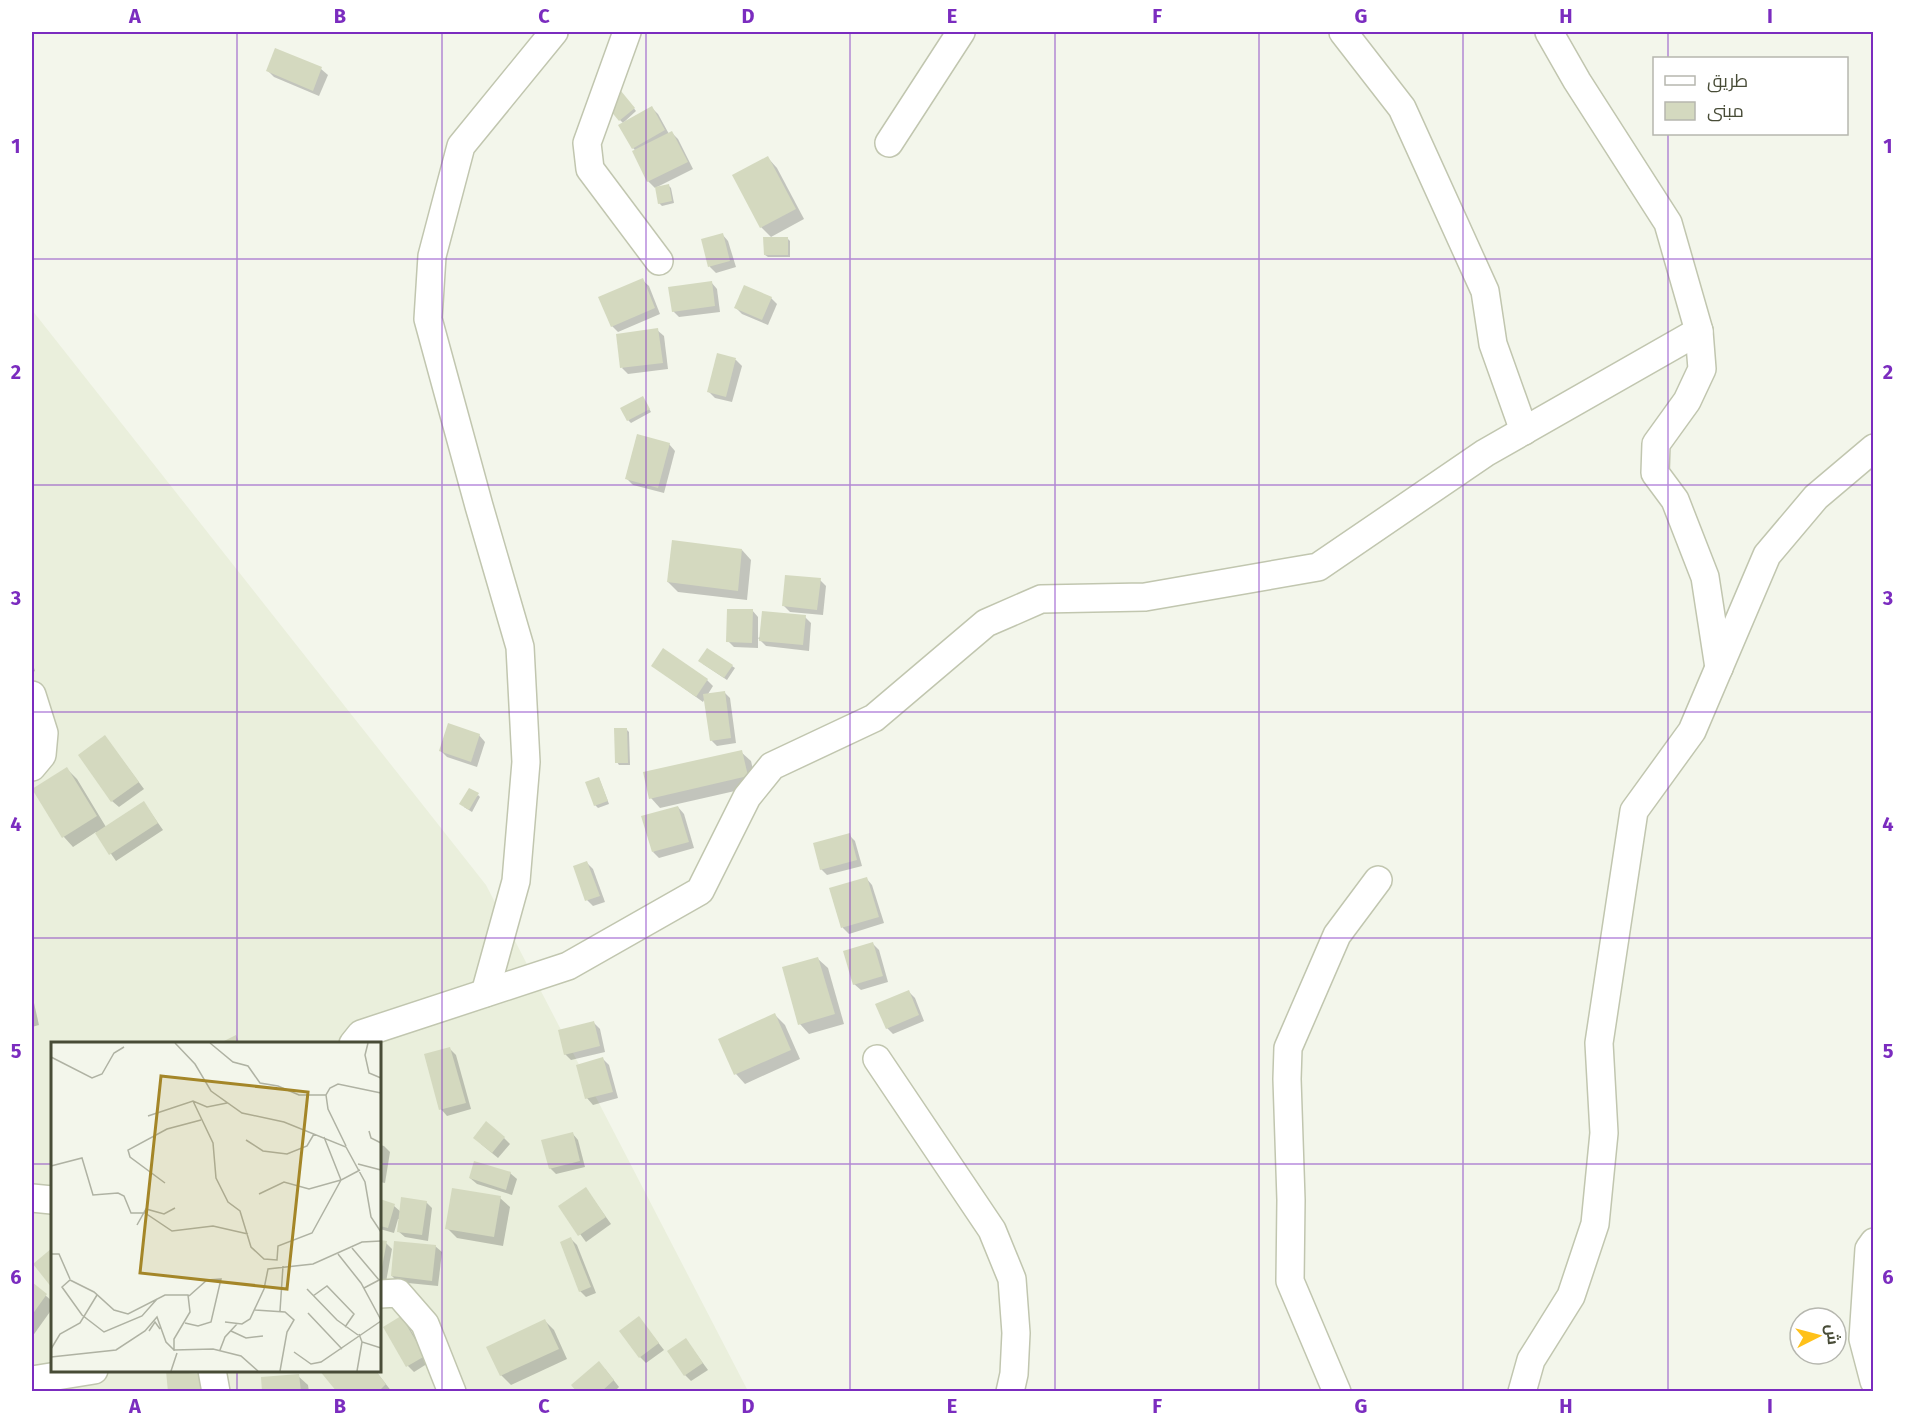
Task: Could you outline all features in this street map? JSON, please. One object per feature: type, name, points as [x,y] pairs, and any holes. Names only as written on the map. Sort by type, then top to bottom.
[{"type":"street","points":[[485,993],[516,881],[526,762],[520,646],[428,319],[432,256],[461,146],[554,32]]},
{"type":"street","points":[[627,32],[587,143],[590,169],[659,261]]},
{"type":"street","points":[[889,143],[961,32]]},
{"type":"street","points":[[1343,32],[1402,108],[1485,291],[1493,344],[1524,431]]},
{"type":"street","points":[[1548,32],[1668,223],[1699,331],[1702,369],[1687,401],[1656,444],[1655,473],[1676,500],[1705,577],[1719,668]]},
{"type":"street","points":[[354,1042],[360,1034],[568,966],[700,891],[747,797],[772,766],[874,718],[986,623],[1041,599],[1145,597],[1318,567],[1485,453],[1699,331]]},
{"type":"street","points":[[1522,1392],[1531,1360],[1571,1296],[1595,1224],[1604,1133],[1599,1043],[1634,811],[1692,731],[1767,555],[1816,496],[1874,448]]},
{"type":"street","points":[[32,695],[44,733],[42,755],[32,767]]},
{"type":"street","points":[[1337,1392],[1290,1281],[1288,1048],[1337,935],[1378,880]]},
{"type":"street","points":[[877,1059],[992,1230],[1012,1279],[1016,1333],[1014,1374],[1010,1392]]},
{"type":"street","points":[[32,1198],[51,1200]]},
{"type":"street","points":[[1874,1242],[1869,1249],[1863,1339],[1874,1381]]},
{"type":"street","points":[[381,1294],[398,1293],[425,1324],[452,1392]]},
{"type":"street","points":[[32,1380],[87,1372]]},
{"type":"street","points":[[212,1372],[216,1392]]},
{"type":"shaded area","points":[[32,310],[486,885],[748,1391],[32,1391]]},
{"type":"building","points":[[275,48],[322,67],[313,91],[266,71]]},
{"type":"building","points":[[621,91],[635,108],[619,121],[605,104]]},
{"type":"building","points":[[652,106],[665,130],[632,149],[618,125]]},
{"type":"building","points":[[672,131],[688,162],[647,182],[632,151]]},
{"type":"building","points":[[768,156],[796,209],[760,228],[732,175]]},
{"type":"building","points":[[669,184],[672,201],[658,204],[655,187]]},
{"type":"building","points":[[723,233],[730,261],[708,267],[701,239]]},
{"type":"building","points":[[763,237],[788,237],[788,255],[764,255]]},
{"type":"building","points":[[643,278],[655,308],[611,327],[598,297]]},
{"type":"building","points":[[712,281],[715,306],[672,312],[668,287]]},
{"type":"building","points":[[744,285],[772,297],[762,320],[734,308]]},
{"type":"building","points":[[658,328],[663,363],[620,368],[616,334]]},
{"type":"building","points":[[717,353],[736,358],[726,397],[707,392]]},
{"type":"building","points":[[643,396],[650,409],[627,421],[620,408]]},
{"type":"building","points":[[637,434],[670,443],[658,488],[625,479]]},
{"type":"building","points":[[672,540],[742,549],[738,591],[667,582]]},
{"type":"building","points":[[785,575],[821,578],[817,610],[782,606]]},
{"type":"building","points":[[727,609],[753,609],[752,643],[726,642]]},
{"type":"building","points":[[762,611],[806,615],[803,645],[759,641]]},
{"type":"building","points":[[663,648],[708,679],[696,697],[651,666]]},
{"type":"building","points":[[707,648],[733,665],[724,678],[698,661]]},
{"type":"building","points":[[725,691],[731,738],[710,741],[703,694]]},
{"type":"building","points":[[448,723],[480,734],[471,762],[439,751]]},
{"type":"building","points":[[614,728],[627,728],[628,763],[615,763]]},
{"type":"building","points":[[105,735],[139,782],[111,802],[78,755]]},
{"type":"building","points":[[742,750],[748,776],[649,799],[643,772]]},
{"type":"building","points":[[67,767],[97,816],[62,838],[32,789]]},
{"type":"building","points":[[599,777],[608,801],[594,806],[585,782]]},
{"type":"building","points":[[469,788],[479,793],[469,810],[459,804]]},
{"type":"building","points":[[144,801],[158,823],[109,855],[95,833]]},
{"type":"building","points":[[678,806],[689,842],[652,852],[641,816]]},
{"type":"building","points":[[850,833],[857,860],[820,870],[813,843]]},
{"type":"building","points":[[587,861],[600,896],[585,901],[573,866]]},
{"type":"building","points":[[867,877],[879,917],[841,928],[829,888]]},
{"type":"building","points":[[873,942],[883,976],[853,985],[843,951]]},
{"type":"building","points":[[818,957],[835,1014],[798,1025],[782,967]]},
{"type":"building","points":[[909,990],[919,1015],[886,1029],[875,1004]]},
{"type":"building","points":[[775,1013],[791,1050],[734,1075],[718,1039]]},
{"type":"building","points":[[594,1021],[600,1046],[564,1055],[558,1030]]},
{"type":"building","points":[[236,1035],[239,1042],[222,1042]]},
{"type":"building","points":[[450,1047],[466,1103],[439,1110],[424,1054]]},
{"type":"building","points":[[603,1057],[613,1092],[585,1099],[576,1065]]},
{"type":"building","points":[[486,1121],[505,1137],[492,1153],[473,1138]]},
{"type":"building","points":[[573,1132],[580,1161],[549,1169],[541,1140]]},
{"type":"building","points":[[474,1161],[511,1172],[506,1190],[469,1178]]},
{"type":"building","points":[[586,1187],[606,1217],[578,1236],[558,1206]]},
{"type":"building","points":[[452,1188],[501,1196],[494,1237],[445,1229]]},
{"type":"building","points":[[401,1197],[427,1201],[422,1235],[397,1232]]},
{"type":"building","points":[[381,1199],[395,1204],[388,1228],[381,1226]]},
{"type":"building","points":[[571,1237],[591,1287],[579,1292],[560,1242]]},
{"type":"building","points":[[381,1240],[387,1241],[381,1272]]},
{"type":"building","points":[[394,1241],[436,1245],[432,1281],[391,1276]]},
{"type":"building","points":[[51,1249],[51,1287],[33,1264]]},
{"type":"building","points":[[32,1282],[47,1294],[32,1315]]},
{"type":"building","points":[[401,1316],[425,1356],[406,1367],[383,1327]]},
{"type":"building","points":[[639,1316],[659,1343],[639,1358],[619,1331]]},
{"type":"building","points":[[545,1319],[559,1349],[500,1376],[486,1347]]},
{"type":"building","points":[[686,1338],[703,1363],[684,1376],[667,1351]]},
{"type":"building","points":[[599,1361],[614,1380],[601,1392],[577,1392],[571,1385]]},
{"type":"building","points":[[166,1372],[209,1375],[211,1392],[168,1392]]},
{"type":"building","points":[[321,1372],[377,1372],[386,1384],[378,1392],[337,1392]]},
{"type":"building","points":[[299,1374],[301,1392],[262,1392],[261,1377]]}]
